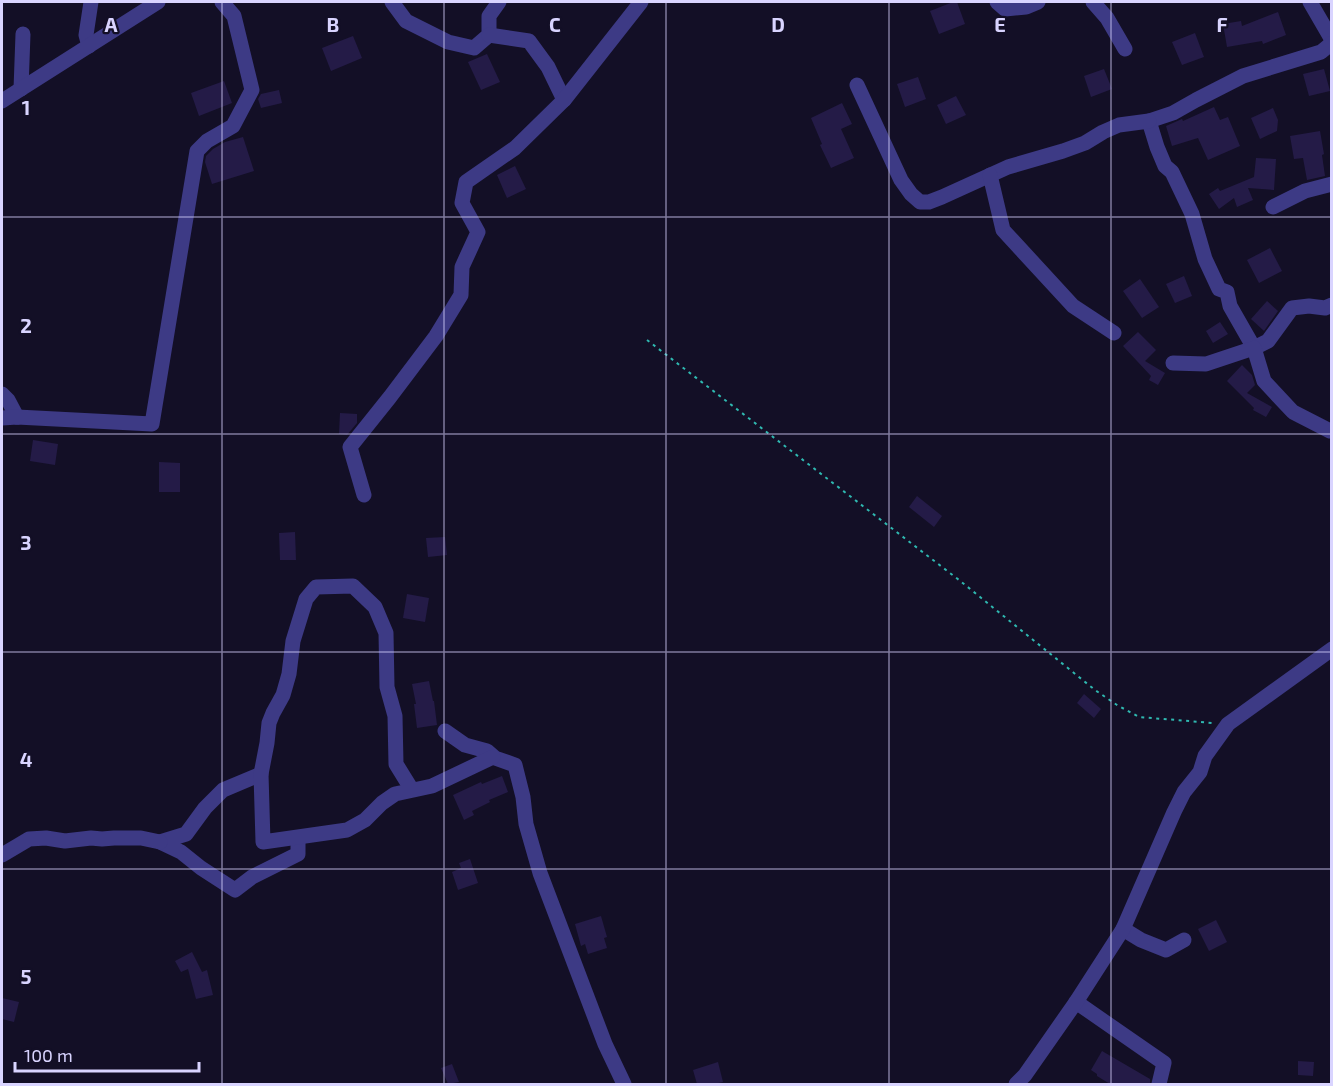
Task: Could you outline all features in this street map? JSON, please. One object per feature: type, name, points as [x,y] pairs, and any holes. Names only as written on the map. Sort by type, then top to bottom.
[{"type":"street","points":[[89,46],[86,35],[91,2]]},
{"type":"street","points":[[2,101],[158,2]]},
{"type":"street","points":[[2,394],[8,400],[9,417],[152,424],[197,151],[207,141],[233,126],[252,90],[234,16],[222,2]]},
{"type":"street","points":[[392,2],[406,21],[448,42],[474,48],[489,35],[489,16],[499,2]]},
{"type":"street","points":[[364,495],[350,447],[436,336],[461,295],[462,267],[478,232],[462,203],[466,182],[515,148],[564,100],[641,2]]},
{"type":"street","points":[[997,2],[1005,9],[1026,7],[1038,2]]},
{"type":"street","points":[[1092,2],[1107,18],[1125,49]]},
{"type":"street","points":[[857,85],[902,180],[911,194],[920,202],[929,202],[1008,167],[1074,147],[1119,125],[1149,121],[1173,113],[1243,76],[1321,52],[1332,42],[1310,2]]},
{"type":"street","points":[[21,89],[23,34]]},
{"type":"street","points":[[489,35],[529,41],[548,67],[564,100]]},
{"type":"street","points":[[1149,121],[1165,166],[1172,172],[1192,214],[1205,260],[1219,289],[1227,292],[1230,306],[1254,348],[1264,381],[1293,412],[1332,430]]},
{"type":"street","points":[[990,175],[1003,230],[1073,306],[1114,333]]},
{"type":"street","points":[[1273,207],[1305,191],[1332,184]]},
{"type":"street","points":[[1173,363],[1206,364],[1254,348],[1268,341],[1292,309],[1309,306],[1325,308],[1332,305]]},
{"type":"street","points":[[412,790],[396,764],[395,716],[387,687],[386,633],[375,607],[353,586],[316,587],[306,599],[293,641],[289,674],[283,695],[269,723],[261,774],[263,842],[347,830],[365,820],[394,794],[432,786],[493,757]]},
{"type":"street","points":[[1016,1084],[1025,1075],[1076,1002],[1124,929],[1184,792],[1200,771],[1205,756],[1228,724],[1332,649]]},
{"type":"street","points":[[445,731],[465,745],[487,751],[495,759],[515,765],[523,797],[526,824],[540,873],[605,1044],[624,1084]]},
{"type":"street","points":[[160,842],[186,834],[205,808],[223,790],[261,774]]},
{"type":"street","points":[[2,855],[29,839],[46,838],[65,841],[90,838],[141,838],[160,842],[181,852],[235,890],[252,878],[298,854],[298,838]]},
{"type":"street","points":[[1124,929],[1141,940],[1166,950],[1184,940]]},
{"type":"street","points":[[1076,1002],[1164,1063],[1159,1084]]},
{"type":"path","points":[[647,340],[950,572],[1095,690],[1117,705],[1139,717],[1228,724]]},
{"type":"building","points":[[957,2],[965,24],[939,34],[930,11]]},
{"type":"building","points":[[1278,12],[1286,35],[1263,44],[1262,41],[1227,47],[1223,24],[1241,21],[1242,26]]},
{"type":"building","points":[[1195,33],[1204,57],[1182,65],[1172,42]]},
{"type":"building","points":[[353,36],[362,58],[331,71],[322,48]]},
{"type":"building","points":[[487,54],[500,82],[481,90],[468,62]]},
{"type":"building","points":[[1104,69],[1112,89],[1091,97],[1084,76]]},
{"type":"building","points":[[1324,69],[1330,91],[1309,96],[1303,74]]},
{"type":"building","points":[[918,77],[926,99],[905,107],[897,84]]},
{"type":"building","points":[[224,81],[232,103],[199,116],[191,93]]},
{"type":"building","points":[[279,90],[282,103],[261,108],[258,99],[261,94]]},
{"type":"building","points":[[956,96],[966,115],[946,124],[937,105]]},
{"type":"building","points":[[842,103],[852,124],[841,129],[854,158],[831,168],[811,118]]},
{"type":"building","points":[[1214,107],[1220,120],[1228,117],[1240,146],[1208,160],[1198,138],[1172,146],[1166,126]]},
{"type":"building","points":[[1273,108],[1278,120],[1277,131],[1260,139],[1251,118]]},
{"type":"building","points":[[1320,131],[1325,176],[1307,180],[1303,158],[1294,159],[1290,136]]},
{"type":"building","points":[[243,137],[254,171],[212,184],[205,162],[206,156],[225,142]]},
{"type":"building","points":[[1256,158],[1276,159],[1274,190],[1248,188],[1253,200],[1237,207],[1234,198],[1219,209],[1209,194],[1218,188],[1220,191],[1254,177]]},
{"type":"building","points":[[515,166],[526,189],[507,198],[497,175]]},
{"type":"building","points":[[1270,248],[1282,271],[1259,283],[1247,260]]},
{"type":"building","points":[[1184,276],[1192,296],[1175,303],[1166,284]]},
{"type":"building","points":[[1140,279],[1159,307],[1142,318],[1123,291]]},
{"type":"building","points":[[1267,301],[1278,311],[1264,331],[1251,319]]},
{"type":"building","points":[[1220,322],[1228,334],[1213,343],[1206,331]]},
{"type":"building","points":[[1138,332],[1156,350],[1145,361],[1165,373],[1158,385],[1149,380],[1151,376],[1123,346]]},
{"type":"building","points":[[1242,365],[1252,375],[1255,385],[1247,393],[1272,407],[1266,417],[1253,410],[1254,408],[1227,381]]},
{"type":"building","points":[[340,413],[357,414],[357,423],[347,435],[339,434]]},
{"type":"building","points":[[33,440],[58,444],[55,465],[30,461]]},
{"type":"building","points":[[159,462],[180,463],[180,492],[159,492]]},
{"type":"building","points":[[917,496],[942,516],[934,527],[909,507]]},
{"type":"building","points":[[295,532],[296,560],[280,560],[279,533]]},
{"type":"building","points":[[445,537],[447,555],[428,557],[426,538]]},
{"type":"building","points":[[407,594],[429,598],[425,622],[403,618]]},
{"type":"building","points":[[429,681],[437,725],[417,728],[412,684]]},
{"type":"building","points":[[1084,694],[1101,709],[1094,718],[1077,703]]},
{"type":"building","points":[[502,776],[508,792],[489,800],[490,802],[472,811],[474,815],[464,820],[453,795],[481,782],[482,784]]},
{"type":"building","points":[[470,859],[478,883],[458,890],[452,872],[461,868],[459,863]]},
{"type":"building","points":[[601,916],[607,937],[604,938],[607,948],[588,954],[585,944],[581,946],[575,924]]},
{"type":"building","points":[[1216,920],[1227,942],[1209,951],[1198,929]]},
{"type":"building","points":[[192,952],[202,972],[207,970],[213,995],[196,999],[188,969],[181,972],[175,961]]},
{"type":"building","points":[[2,998],[19,1002],[14,1022],[2,1019]]},
{"type":"building","points":[[1102,1051],[1150,1079],[1150,1084],[1110,1084],[1097,1076],[1091,1070]]},
{"type":"building","points":[[1298,1061],[1314,1062],[1313,1076],[1298,1075]]},
{"type":"building","points":[[718,1062],[723,1082],[697,1084],[693,1070]]},
{"type":"building","points":[[452,1064],[459,1082],[448,1084],[441,1068]]}]
